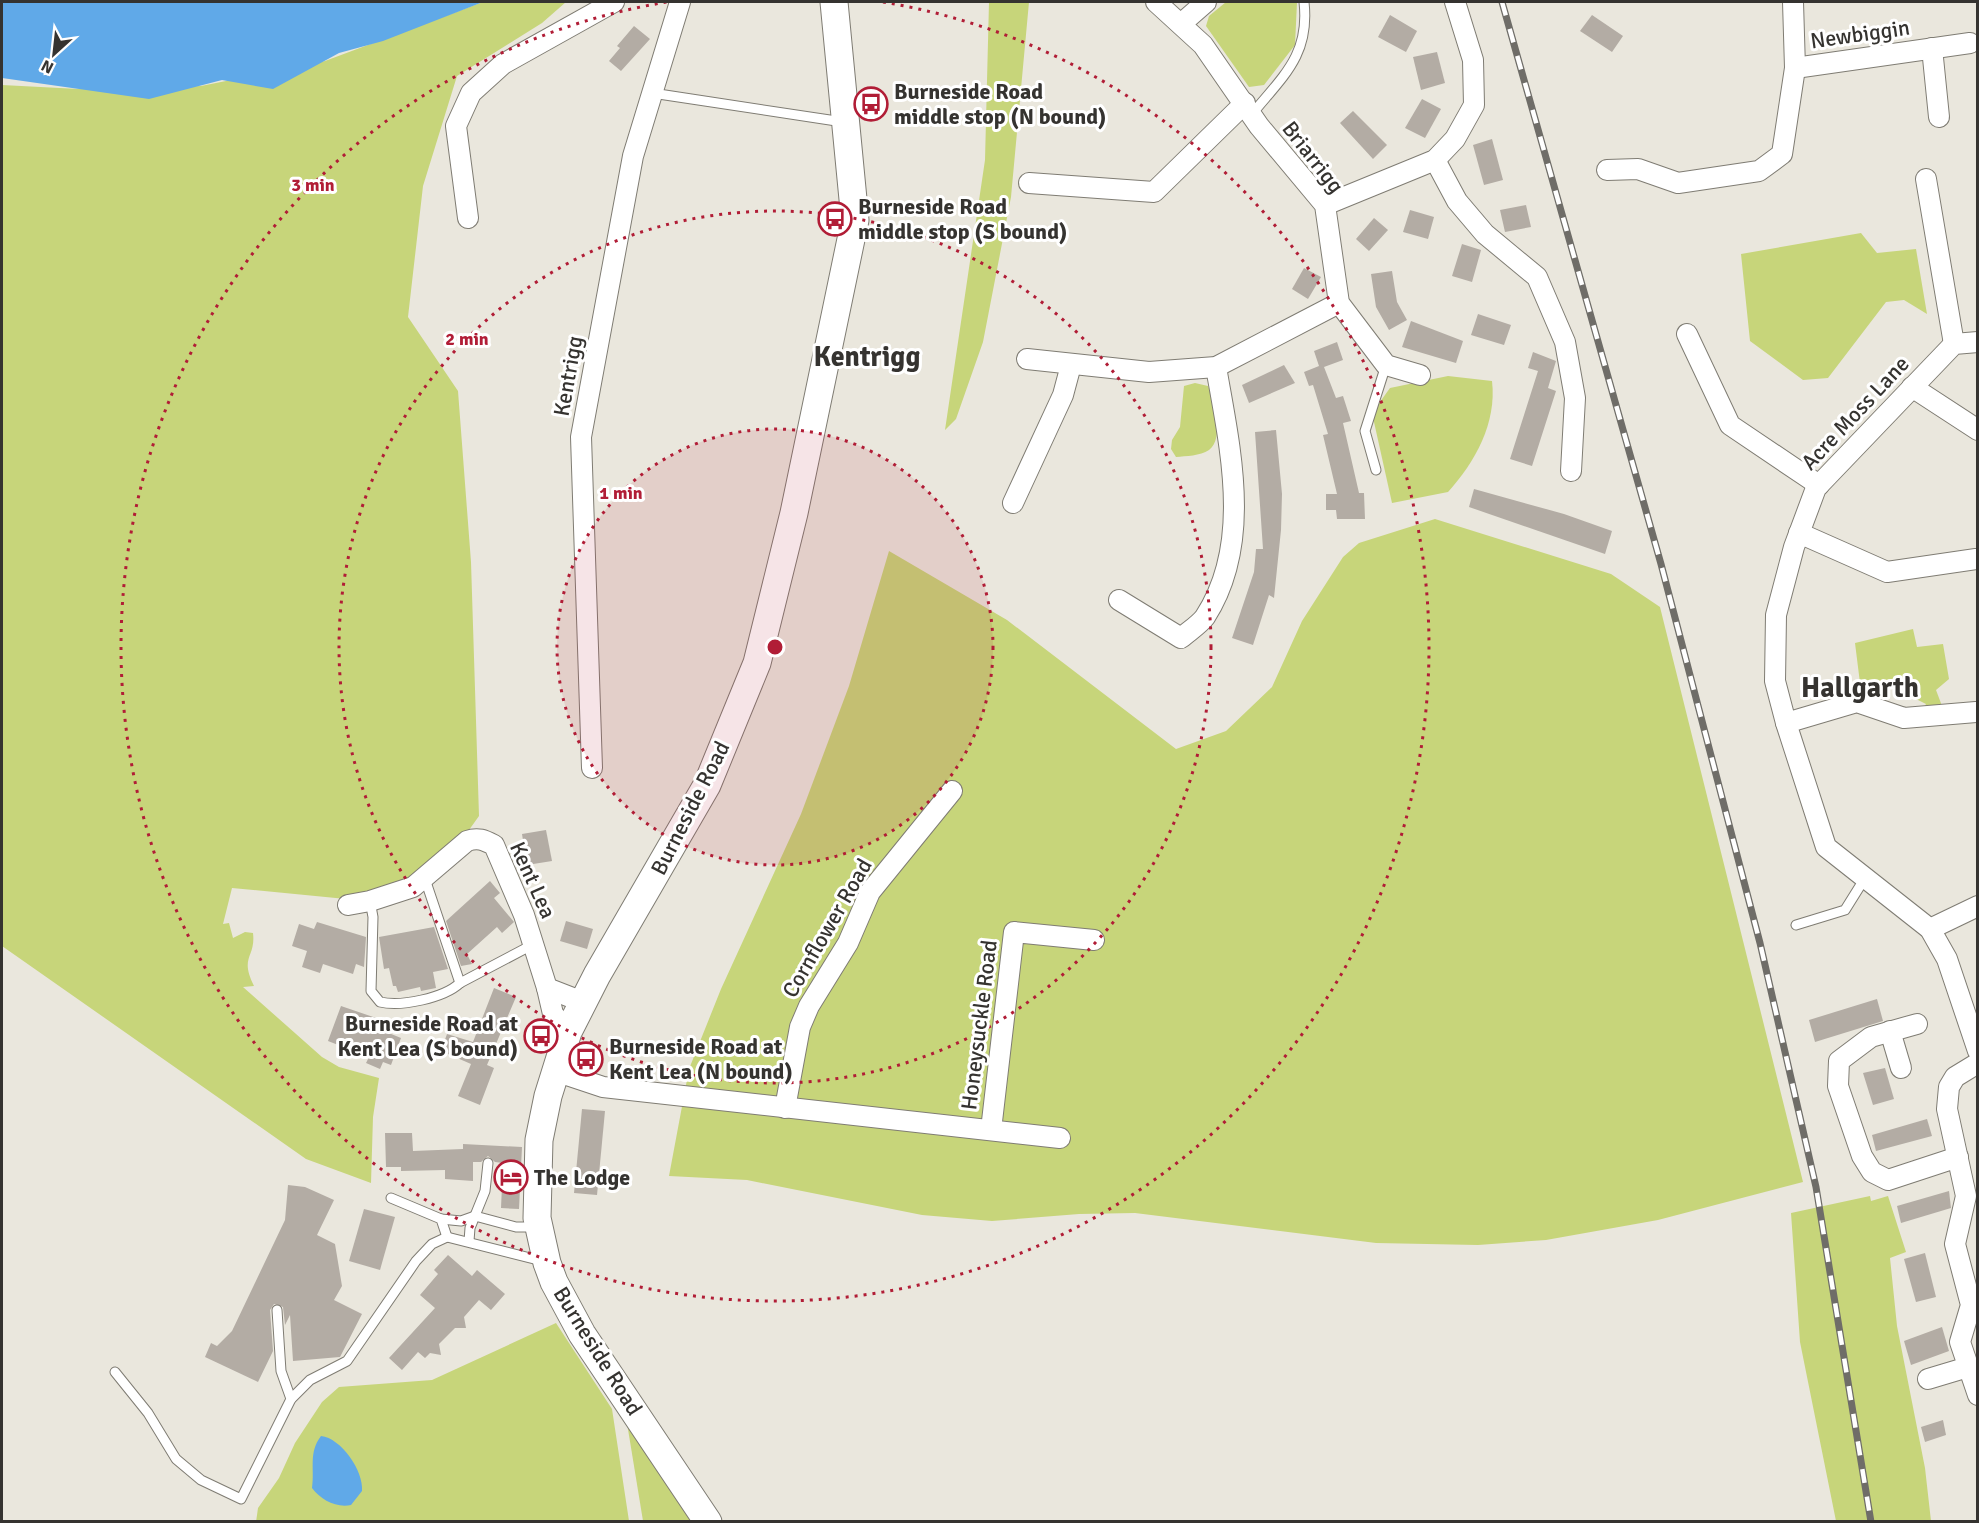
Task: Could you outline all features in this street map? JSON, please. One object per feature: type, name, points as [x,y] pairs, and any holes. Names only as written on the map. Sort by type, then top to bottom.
[{"type":"street","points":[[468,218],[456,126],[471,93],[503,64],[614,2]]},
{"type":"street","name":"Kentrigg","points":[[591,768],[581,437],[633,156],[680,2]]},
{"type":"street","name":"Burneside Road","points":[[708,1521],[582,1334],[564,1302],[547,1263],[537,1218],[539,1140],[555,1071],[568,1032],[707,785],[757,663],[794,513],[855,220],[834,2]]},
{"type":"street","name":"Briarrigg","points":[[1156,2],[1182,23],[1203,45],[1248,109],[1325,205],[1339,303],[1386,366]]},
{"type":"street","points":[[1182,23],[1206,2]]},
{"type":"street","points":[[1325,205],[1435,160],[1455,138],[1474,105],[1473,60],[1455,2]]},
{"type":"street","points":[[1608,170],[1638,169],[1678,183],[1759,171],[1782,154],[1795,68],[1792,2]]},
{"type":"street","name":"Newbiggin","points":[[1795,68],[1970,43]]},
{"type":"street","name":"Newbiggin","points":[[1932,48],[1939,117]]},
{"type":"street","points":[[1029,183],[1154,192],[1248,109]]},
{"type":"street","points":[[1435,160],[1457,201],[1485,234],[1538,277],[1565,342],[1575,398],[1570,471]]},
{"type":"street","points":[[1926,179],[1954,344],[1977,342]]},
{"type":"street","points":[[1027,359],[1149,372],[1216,367],[1339,303]]},
{"type":"street","points":[[1687,334],[1730,425],[1819,485]]},
{"type":"street","name":"Acre Moss Lane","points":[[1954,344],[1819,485],[1799,533],[1776,615],[1775,681],[1786,723],[1826,847],[1930,929],[1947,959],[1977,1052]]},
{"type":"street","points":[[1013,503],[1063,395],[1071,365]]},
{"type":"street","points":[[1386,366],[1419,375]]},
{"type":"street","points":[[1119,600],[1181,638],[1203,619],[1220,589],[1233,543],[1233,464],[1216,367]]},
{"type":"street","points":[[1912,387],[1977,430]]},
{"type":"street","points":[[1799,533],[1887,572],[1976,559]]},
{"type":"street","points":[[1786,723],[1857,702],[1905,718],[1976,712]]},
{"type":"street","name":"Cornflower Road","points":[[785,1108],[800,1027],[809,1005],[848,943],[870,892],[952,791]]},
{"type":"street","name":"Kent Lea","points":[[348,905],[397,893],[425,879],[467,842],[476,838],[494,845],[524,915],[553,1014],[568,1032]]},
{"type":"street","points":[[1930,929],[1977,906]]},
{"type":"street","name":"Honeysuckle Road","points":[[991,1130],[1014,932],[1094,940]]},
{"type":"street","points":[[547,988],[583,1002]]},
{"type":"street","points":[[1917,1024],[1870,1037],[1839,1061],[1838,1086],[1862,1156],[1872,1172],[1888,1179],[1958,1157]]},
{"type":"street","points":[[1890,1031],[1901,1068]]},
{"type":"street","points":[[1977,1063],[1955,1077],[1949,1087],[1947,1109],[1966,1196],[1955,1244],[1973,1296],[1960,1342],[1977,1395]]},
{"type":"street","points":[[555,1071],[603,1087],[1060,1138]]},
{"type":"street","points":[[1928,1379],[1968,1367]]},
{"type":"lane","points":[[1248,109],[1291,66],[1302,44],[1306,19],[1304,2]]},
{"type":"lane","points":[[652,93],[846,122]]},
{"type":"lane","points":[[1376,470],[1365,430],[1386,366]]},
{"type":"lane","points":[[1796,925],[1845,910],[1865,878]]},
{"type":"lane","points":[[425,879],[460,983]]},
{"type":"lane","points":[[370,901],[373,917],[371,991],[380,1002],[397,1004],[452,991],[460,983],[534,944]]},
{"type":"lane","points":[[469,1241],[475,1216],[485,1191],[488,1163]]},
{"type":"lane","points":[[390,1198],[441,1219],[461,1221],[475,1216],[516,1227],[539,1227]]},
{"type":"lane","points":[[441,1219],[447,1237]]},
{"type":"lane","points":[[115,1372],[148,1413],[176,1459],[201,1480],[241,1499],[291,1399],[310,1380],[347,1361],[416,1261],[432,1244],[447,1237],[547,1263]]},
{"type":"lane","points":[[277,1310],[281,1371],[291,1399]]},
{"type":"green space","points":[[483,2],[566,2],[542,23],[457,76],[423,186],[408,317],[458,391],[471,562],[479,816],[469,830],[411,881],[346,899],[232,888],[223,924],[229,923],[233,938],[245,932],[253,933],[248,969],[254,986],[243,987],[322,1057],[339,1067],[379,1078],[373,1117],[371,1183],[306,1159],[2,946],[2,85],[79,89],[201,86],[325,61]]},
{"type":"green space","points":[[989,2],[1029,2],[1011,197],[983,342],[956,419],[945,430],[985,160]]},
{"type":"green space","points":[[1226,2],[1297,2],[1295,45],[1264,85],[1249,87],[1206,26],[1209,16]]},
{"type":"green space","points":[[1861,233],[1877,253],[1916,249],[1927,314],[1904,300],[1886,302],[1828,378],[1803,380],[1750,341],[1741,254]]},
{"type":"green space","points":[[1448,376],[1492,381],[1491,412],[1482,441],[1467,468],[1448,492],[1392,503],[1372,413],[1390,388]]},
{"type":"green space","points":[[1195,383],[1208,386],[1217,419],[1216,437],[1214,444],[1205,452],[1176,457],[1171,449],[1172,440],[1180,427],[1184,386]]},
{"type":"green space","points":[[1435,519],[1611,574],[1660,607],[1803,1182],[1658,1220],[1546,1240],[1478,1245],[1376,1243],[1135,1213],[1079,1214],[992,1221],[922,1215],[747,1180],[669,1176],[689,1069],[721,989],[801,814],[849,686],[889,551],[1007,620],[1176,749],[1226,731],[1272,687],[1302,621],[1343,557],[1359,543]]},
{"type":"green space","points":[[1913,629],[1917,647],[1943,644],[1949,679],[1936,690],[1942,706],[1921,713],[1926,704],[1888,685],[1877,701],[1862,699],[1855,643]]},
{"type":"green space","points":[[1870,1196],[1871,1201],[1888,1196],[1906,1252],[1890,1258],[1897,1326],[1925,1468],[1931,1521],[1836,1521],[1800,1342],[1791,1213]]},
{"type":"green space","points":[[556,1323],[612,1409],[629,1521],[256,1522],[258,1508],[279,1478],[295,1443],[322,1402],[339,1387],[432,1380]]},
{"type":"green space","points":[[626,1417],[691,1521],[643,1521]]},
{"type":"water","points":[[2,2],[483,2],[383,41],[339,53],[273,89],[222,80],[149,99],[2,78]]},
{"type":"water","points":[[321,1436],[329,1438],[343,1449],[359,1474],[362,1491],[351,1505],[345,1506],[329,1502],[312,1488],[313,1455]]},
{"type":"building","points":[[1390,15],[1417,31],[1406,52],[1378,37]]},
{"type":"building","points":[[1592,15],[1623,36],[1612,52],[1580,31]]},
{"type":"building","points":[[634,26],[650,39],[621,71],[609,61],[620,48],[617,46]]},
{"type":"building","points":[[1437,52],[1445,83],[1421,90],[1413,57]]},
{"type":"building","points":[[1422,99],[1441,109],[1425,138],[1405,128]]},
{"type":"building","points":[[1353,111],[1387,145],[1373,159],[1340,123]]},
{"type":"building","points":[[1492,139],[1503,180],[1484,185],[1473,145]]},
{"type":"building","points":[[1526,205],[1531,227],[1505,232],[1500,210]]},
{"type":"building","points":[[1410,210],[1434,217],[1428,239],[1403,232]]},
{"type":"building","points":[[1374,218],[1388,230],[1369,251],[1356,239]]},
{"type":"building","points":[[1462,244],[1481,250],[1472,282],[1452,276]]},
{"type":"building","points":[[1304,268],[1321,277],[1308,299],[1292,289]]},
{"type":"building","points":[[1392,271],[1397,302],[1407,320],[1389,330],[1376,307],[1371,274]]},
{"type":"building","points":[[1478,314],[1511,325],[1504,345],[1471,335]]},
{"type":"building","points":[[1411,321],[1463,341],[1456,363],[1402,347]]},
{"type":"building","points":[[1337,342],[1343,360],[1324,367],[1336,398],[1343,396],[1351,421],[1343,423],[1359,493],[1364,493],[1365,519],[1337,519],[1336,510],[1326,510],[1326,494],[1337,494],[1323,435],[1328,434],[1313,385],[1309,386],[1304,372],[1319,366],[1314,351]]},
{"type":"building","points":[[1533,352],[1556,361],[1548,388],[1556,391],[1532,466],[1510,459],[1538,371],[1528,368]]},
{"type":"building","points":[[1284,365],[1295,383],[1249,403],[1242,385]]},
{"type":"building","points":[[1276,430],[1282,494],[1274,598],[1269,595],[1253,645],[1232,638],[1254,572],[1256,549],[1263,549],[1255,432]]},
{"type":"building","points":[[1474,489],[1564,514],[1612,531],[1605,554],[1469,507]]},
{"type":"building","points":[[546,830],[552,861],[527,865],[522,834]]},
{"type":"building","points":[[490,881],[500,893],[494,898],[514,922],[502,933],[497,927],[467,954],[472,964],[461,966],[446,921]]},
{"type":"building","points":[[566,921],[593,929],[587,949],[560,941]]},
{"type":"building","points":[[317,922],[366,937],[364,967],[356,964],[353,974],[323,964],[320,973],[302,967],[307,951],[292,946],[299,924],[314,929]]},
{"type":"building","points":[[434,927],[448,969],[433,972],[436,988],[421,991],[420,987],[398,992],[396,986],[393,986],[389,968],[384,969],[379,937]]},
{"type":"building","points":[[494,988],[516,997],[487,1065],[494,1068],[480,1105],[458,1096],[471,1064],[441,1051],[447,1034],[473,1042]]},
{"type":"building","points":[[1877,999],[1883,1021],[1815,1042],[1809,1020]]},
{"type":"building","points":[[341,1006],[382,1020],[379,1029],[401,1038],[391,1065],[383,1062],[380,1069],[366,1063],[369,1057],[328,1041]]},
{"type":"building","points":[[1885,1068],[1894,1099],[1873,1105],[1863,1073]]},
{"type":"building","points":[[582,1109],[605,1111],[597,1195],[574,1193]]},
{"type":"building","points":[[1927,1119],[1932,1136],[1876,1151],[1872,1135]]},
{"type":"building","points":[[385,1133],[412,1133],[413,1151],[463,1149],[463,1144],[522,1147],[519,1209],[501,1208],[503,1163],[495,1162],[488,1156],[481,1162],[473,1162],[473,1181],[445,1179],[445,1170],[401,1171],[401,1167],[386,1167]]},
{"type":"building","points":[[288,1185],[305,1187],[334,1200],[317,1235],[335,1244],[342,1286],[334,1300],[362,1314],[340,1357],[293,1361],[290,1315],[285,1325],[283,1307],[274,1304],[270,1310],[273,1351],[258,1382],[205,1357],[211,1343],[217,1346],[232,1331],[285,1220]]},
{"type":"building","points":[[1949,1191],[1951,1208],[1901,1223],[1897,1206]]},
{"type":"building","points":[[364,1209],[395,1217],[380,1270],[349,1261]]},
{"type":"building","points":[[1925,1253],[1936,1297],[1916,1302],[1904,1259]]},
{"type":"building","points":[[448,1255],[472,1276],[477,1270],[505,1294],[491,1310],[479,1300],[464,1317],[466,1328],[455,1328],[439,1344],[441,1355],[430,1353],[425,1358],[418,1352],[402,1370],[389,1358],[435,1308],[420,1295],[438,1274],[434,1270]]},
{"type":"building","points":[[1942,1327],[1949,1351],[1911,1365],[1904,1341]]},
{"type":"building","points":[[1943,1420],[1946,1435],[1925,1442],[1921,1427]]},
{"type":"railway","points":[[1502,2],[1661,564],[1760,943],[1816,1187],[1871,1522]]},
{"type":"place","name":"Burneside Road middle stop (N bound)","points":[[871,104]]},
{"type":"place","name":"Burneside Road middle stop (S bound)","points":[[835,219]]},
{"type":"place","name":"Burneside Road at Kent Lea (S bound)","points":[[541,1036]]},
{"type":"place","name":"Burneside Road at Kent Lea (N bound)","points":[[586,1059]]},
{"type":"place","name":"The Lodge","points":[[511,1177]]},
{"type":"district","name":"Kentrigg","points":[[867,357]]},
{"type":"district","name":"Hallgarth","points":[[1860,688]]}]
